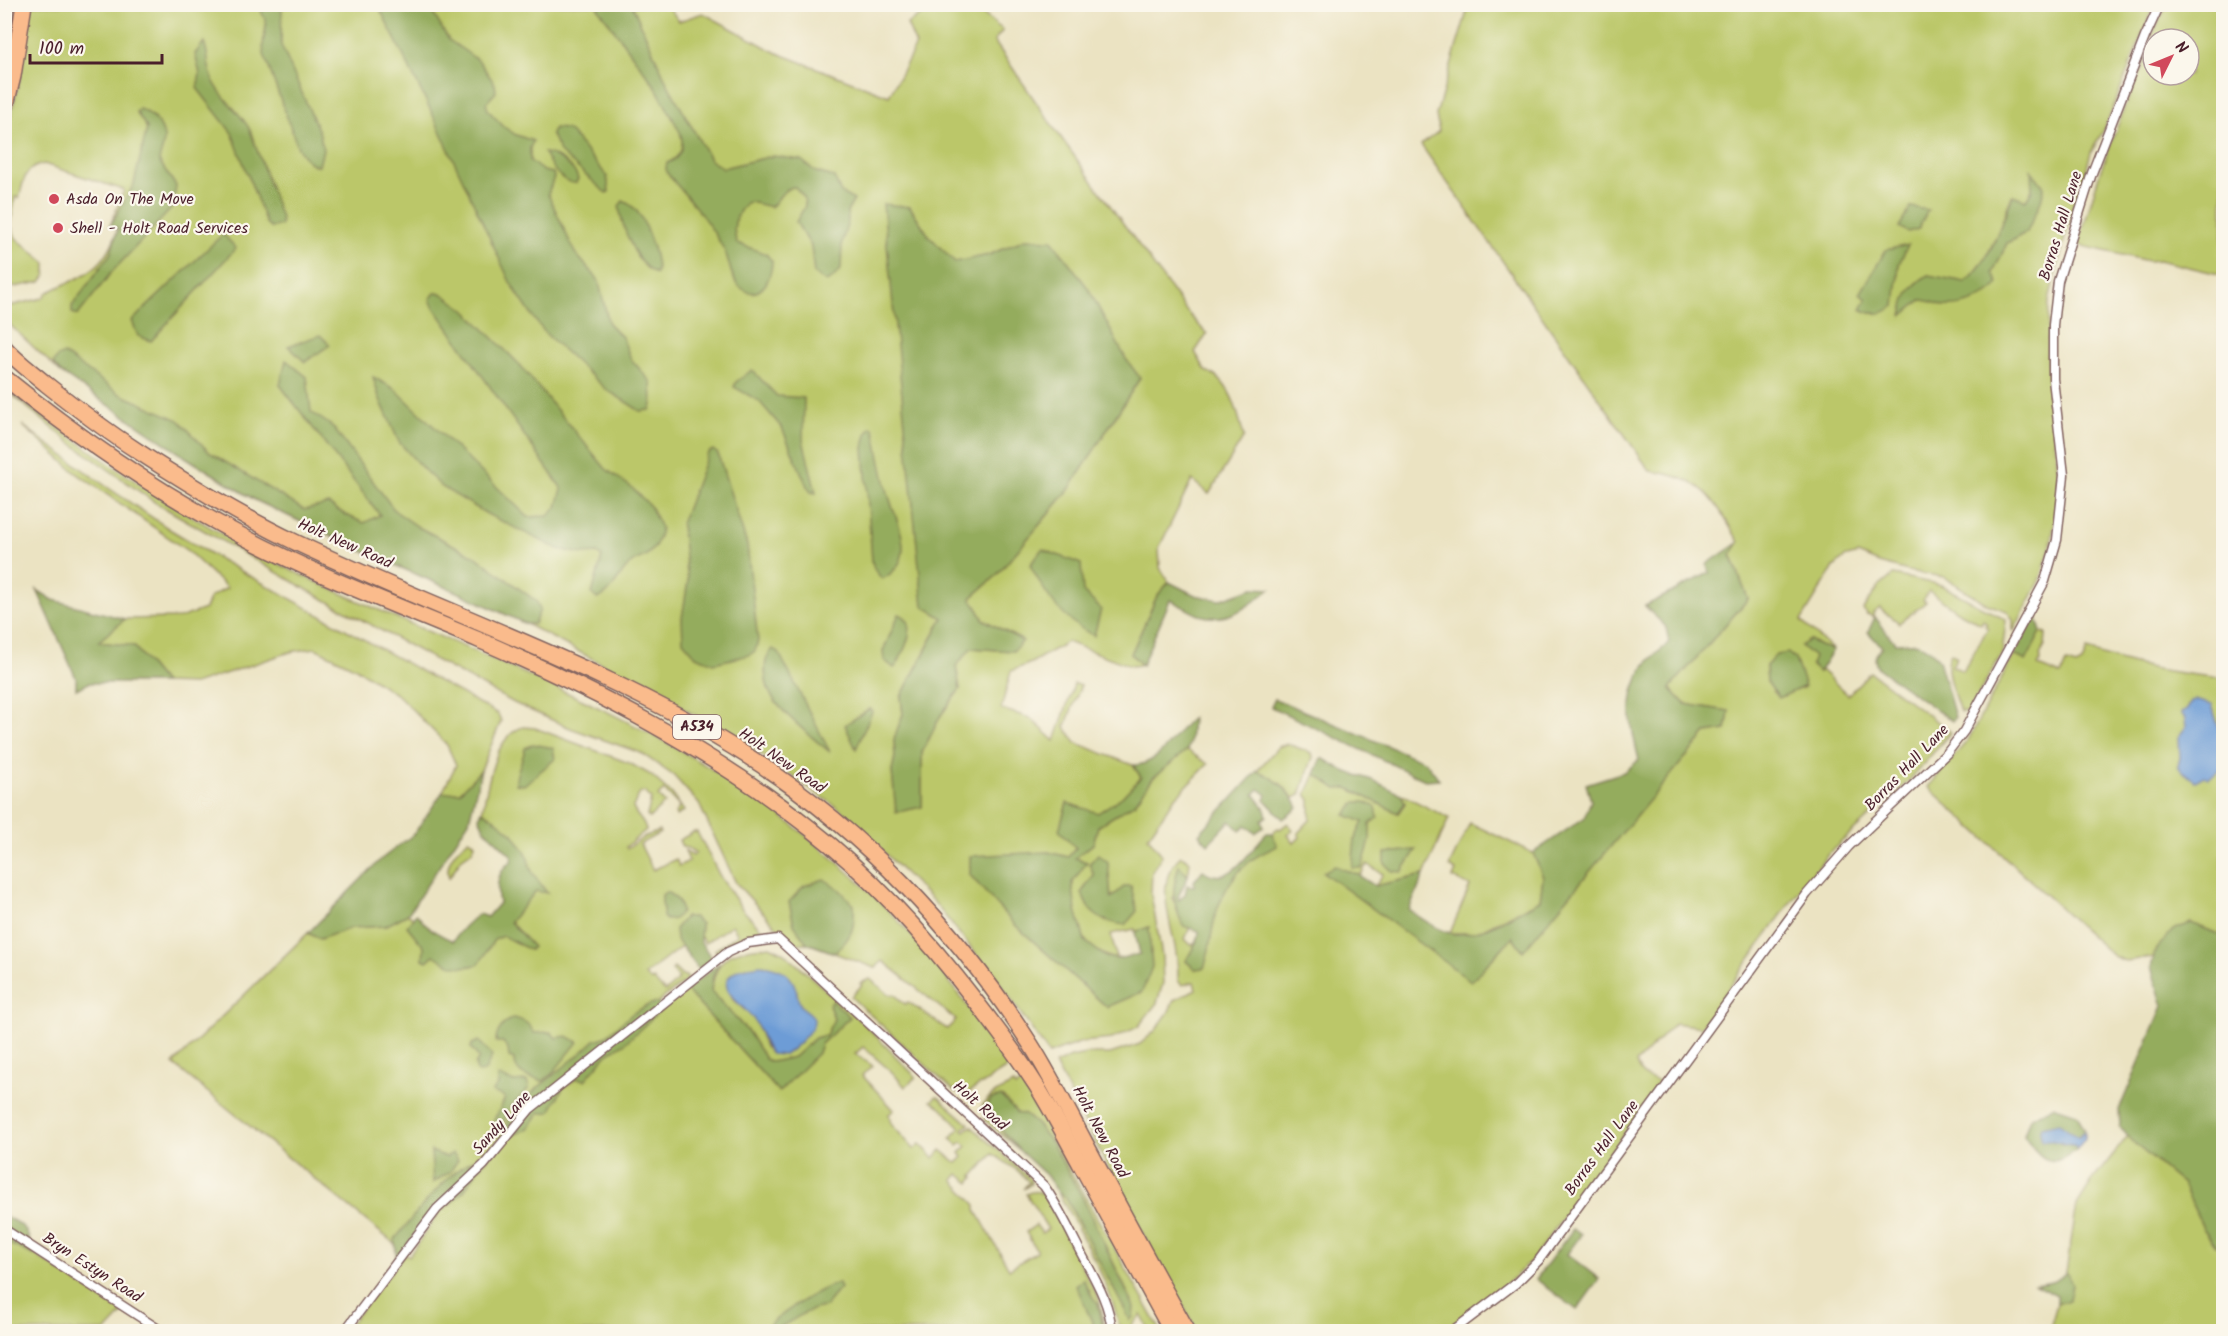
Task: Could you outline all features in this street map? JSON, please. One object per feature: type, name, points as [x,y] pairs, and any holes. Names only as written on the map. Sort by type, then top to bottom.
[{"type":"highway","points":[[4,20],[6,4]]},
{"type":"highway","points":[[4,113],[13,76],[24,4]]},
{"type":"highway","name":"Holt New Road","points":[[4,347],[14,359],[66,400],[197,490],[297,543],[649,701],[749,757],[806,797],[855,837],[900,879],[945,928],[997,995],[1033,1047],[1188,1332]]},
{"type":"highway","name":"Holt New Road","points":[[4,377],[107,453],[194,510],[305,567],[485,643],[584,690],[700,752],[757,788],[812,829],[867,877],[918,930],[1012,1049],[1038,1088],[1172,1332]]},
{"type":"street","name":"Borras Hall Lane","points":[[1451,1332],[1509,1289],[1539,1260],[1807,894],[1849,846],[1947,753],[1964,731],[2024,622],[2045,581],[2058,540],[2062,512],[2064,475],[2053,380],[2053,325],[2058,281],[2092,173],[2160,4]]},
{"type":"street","name":"Sandy Lane","points":[[344,1332],[437,1209],[484,1165],[530,1109],[728,952],[748,943],[778,939]]},
{"type":"street","name":"Holt Road","points":[[778,939],[939,1090],[1033,1173],[1054,1201],[1100,1289],[1111,1317],[1112,1332]]},
{"type":"street","name":"Bryn Estyn Road","points":[[4,1229],[163,1332]]},
{"type":"green space","points":[[32,5],[601,5],[659,85],[706,177],[773,156],[723,168],[711,161],[667,83],[632,5],[667,5],[679,21],[703,13],[775,52],[889,96],[916,45],[907,24],[937,5],[978,10],[1003,30],[994,41],[1188,313],[1207,334],[1195,352],[1206,371],[1215,375],[1222,382],[1232,398],[1244,437],[1209,494],[1192,480],[1159,548],[1160,568],[1169,582],[1157,596],[1131,654],[1142,665],[1131,666],[1067,642],[1031,663],[1011,671],[1001,709],[1030,718],[1055,741],[1074,684],[1081,685],[1065,727],[1076,743],[1133,765],[1141,777],[1122,797],[1098,813],[1068,857],[1048,852],[970,875],[1014,924],[1107,1007],[1142,991],[1149,927],[1135,932],[1135,929],[1111,934],[1117,959],[1094,949],[1085,939],[1075,910],[1074,859],[1093,844],[1098,826],[1135,803],[1153,778],[1187,750],[1208,764],[1174,799],[1148,837],[1162,855],[1152,872],[1151,894],[1162,956],[1163,983],[1157,1003],[1138,1027],[1112,1039],[1082,1042],[1049,1054],[1001,985],[933,901],[841,810],[742,741],[526,624],[255,500],[187,458],[60,372],[11,326],[5,318],[5,312],[10,306],[43,298],[46,293],[82,276],[99,263],[113,243],[118,228],[110,226],[124,190],[44,164],[28,172],[19,198],[15,197],[11,226],[16,238],[46,263],[46,275],[41,282],[5,287],[5,137],[19,82]],"holes":[[[910,207],[929,236],[955,263],[989,255],[1025,239],[1140,378],[1068,491],[995,577],[971,598],[984,620],[1022,641],[1013,651],[971,648],[956,666],[960,689],[941,715],[922,753],[922,807],[897,812],[892,771],[895,757],[894,739],[903,714],[901,697],[943,617]],[[1094,875],[1109,882],[1111,898],[1125,886],[1106,922],[1082,892]]]},
{"type":"green space","points":[[259,5],[282,5],[281,45],[320,134],[323,149],[319,166],[309,162],[298,148],[264,54],[266,23]]},
{"type":"green space","points":[[378,5],[428,5],[449,40],[479,61],[495,84],[496,92],[486,103],[488,110],[504,127],[516,135],[533,141],[530,148],[530,161],[543,171],[553,173],[554,177],[548,194],[575,253],[598,279],[609,324],[622,337],[631,359],[651,382],[652,405],[650,410],[640,411],[607,390],[547,335],[535,320],[511,284],[431,111]]},
{"type":"green space","points":[[596,5],[632,5],[667,83],[711,161],[723,168],[773,156],[801,160],[816,172],[834,177],[841,193],[854,200],[847,212],[848,221],[842,242],[841,269],[832,279],[826,282],[814,274],[811,246],[796,222],[805,206],[804,197],[795,187],[784,191],[771,207],[750,202],[746,203],[739,212],[734,227],[737,243],[766,254],[772,261],[767,282],[758,291],[746,291],[739,286],[733,277],[725,252],[711,228],[667,173],[667,163],[676,158],[681,151],[680,132],[655,86]]},
{"type":"green space","points":[[1469,5],[2154,5],[2145,27],[2141,27],[2141,38],[2105,128],[2091,152],[2080,193],[2074,202],[2049,300],[2047,360],[2059,482],[2057,510],[2050,549],[2040,581],[2013,632],[2013,620],[2007,611],[1987,604],[1944,577],[1908,571],[1858,554],[1844,558],[1834,567],[1801,621],[1833,650],[1810,640],[1802,646],[1815,657],[1819,672],[1821,670],[1848,695],[1870,672],[1951,732],[1907,783],[1829,853],[1787,907],[1701,1027],[1675,1023],[1636,1063],[1643,1074],[1661,1082],[1534,1258],[1507,1284],[1444,1331],[1197,1331],[1137,1223],[1055,1064],[1071,1057],[1086,1054],[1110,1054],[1140,1044],[1155,1031],[1174,1000],[1196,989],[1194,982],[1182,985],[1178,981],[1177,957],[1166,902],[1167,877],[1172,866],[1181,856],[1190,861],[1188,876],[1188,873],[1172,898],[1190,927],[1185,939],[1191,945],[1196,943],[1186,961],[1195,969],[1209,912],[1247,857],[1278,828],[1288,823],[1293,830],[1288,835],[1294,843],[1300,837],[1298,833],[1310,820],[1310,800],[1306,794],[1315,774],[1337,789],[1348,788],[1398,813],[1405,803],[1401,794],[1449,818],[1424,875],[1375,886],[1383,874],[1367,864],[1360,876],[1358,875],[1471,981],[1513,937],[1523,950],[1706,733],[1726,730],[1729,711],[1685,704],[1670,688],[1748,599],[1731,554],[1739,542],[1714,502],[1696,485],[1684,479],[1650,471],[1421,145],[1439,131],[1436,115]],"holes":[[[2032,172],[2044,187],[2027,232],[2007,243],[1993,273],[1944,306],[1932,300],[1921,300],[1902,315],[1928,275],[1965,282],[1974,274],[1988,254],[2012,196],[2026,200],[2032,191]],[[1907,245],[1899,263],[1895,306],[1861,309],[1867,298],[1861,295]],[[1766,666],[1803,688],[1773,692],[1773,687],[1767,682]]]},
{"type":"green space","points":[[2167,5],[2223,5],[2223,275],[2078,245],[2101,169],[2141,70],[2141,87],[2201,87],[2201,27],[2156,27]]},
{"type":"green space","points":[[204,42],[213,80],[221,94],[250,130],[281,218],[281,225],[271,228],[266,223],[232,133],[197,88],[200,74],[195,54]]},
{"type":"green space","points":[[139,109],[155,119],[163,132],[164,143],[159,161],[176,186],[173,207],[111,273],[78,315],[72,313],[72,306],[111,253],[118,228],[110,226],[134,184],[147,128],[136,112]]},
{"type":"green space","points":[[554,128],[566,129],[571,133],[607,176],[609,192],[606,193],[560,152],[551,133]]},
{"type":"green space","points":[[544,153],[554,156],[569,166],[576,174],[578,179],[576,183],[561,177]]},
{"type":"green space","points":[[2031,170],[2044,187],[2041,201],[2027,232],[2007,243],[1993,273],[1999,284],[1981,298],[1967,304],[1945,306],[1921,300],[1902,316],[1909,292],[1928,275],[1965,282],[1974,274],[1994,243],[2013,195],[2026,200],[2032,190]]},
{"type":"green space","points":[[623,201],[639,214],[644,222],[655,254],[656,274],[642,262],[631,244],[619,206]]},
{"type":"green space","points":[[883,204],[910,207],[929,236],[955,262],[989,255],[1025,239],[1052,240],[1088,288],[1126,359],[1140,378],[1068,491],[995,577],[971,598],[984,620],[1023,641],[1013,651],[971,648],[956,666],[960,689],[941,715],[922,752],[922,807],[896,812],[892,771],[895,757],[894,739],[903,714],[901,697],[943,618],[923,606]]},
{"type":"green space","points":[[1911,207],[1928,210],[1918,229],[1908,232],[1899,227]]},
{"type":"green space","points":[[223,234],[236,248],[151,341],[138,336],[132,321]]},
{"type":"green space","points":[[1908,245],[1899,264],[1895,306],[1878,313],[1870,313],[1861,309],[1867,299],[1860,294],[1886,250]]},
{"type":"green space","points":[[435,293],[441,293],[464,309],[518,363],[606,469],[631,487],[650,506],[661,528],[656,544],[648,554],[629,565],[611,589],[597,599],[592,594],[602,557],[597,553],[583,554],[558,549],[487,514],[442,487],[399,442],[379,397],[373,377],[395,389],[528,517],[548,516],[557,507],[562,489],[433,306],[430,299]]},
{"type":"green space","points":[[320,335],[330,345],[305,362],[288,346]]},
{"type":"green space","points":[[64,354],[120,394],[179,420],[209,452],[304,510],[328,504],[364,523],[380,515],[280,385],[286,360],[307,377],[311,412],[332,426],[395,511],[420,528],[475,556],[536,601],[540,610],[534,624],[526,624],[255,500],[187,458],[60,372],[53,364],[57,357]]},
{"type":"green space","points":[[752,370],[777,396],[804,398],[803,440],[816,493],[811,492],[807,486],[782,428],[759,401],[734,387],[736,382]]},
{"type":"green space","points":[[4,387],[105,461],[211,528],[349,597],[606,711],[668,743],[728,779],[803,833],[885,907],[939,969],[1010,1066],[968,1093],[958,1093],[953,1090],[851,997],[862,985],[860,983],[870,979],[890,995],[894,994],[905,1004],[908,1002],[947,1029],[956,1020],[883,961],[875,968],[807,943],[792,944],[736,883],[699,804],[674,776],[641,753],[570,728],[514,703],[311,592],[156,503],[71,443]]},
{"type":"green space","points":[[22,425],[171,530],[498,714],[501,721],[481,770],[460,792],[442,793],[456,765],[447,745],[399,696],[356,668],[315,648],[290,652],[194,684],[164,683],[134,646],[97,642],[125,619],[180,618],[205,609],[210,597],[227,588],[189,552],[75,472]]},
{"type":"green space","points":[[871,427],[874,429],[903,550],[894,571],[882,579],[874,569],[872,561],[864,447]]},
{"type":"green space","points":[[713,450],[718,454],[747,545],[758,641],[755,651],[749,655],[714,663],[696,656],[683,641],[682,618],[688,581],[681,524],[708,453]]},
{"type":"green space","points":[[1739,542],[1731,555],[1748,599],[1670,688],[1685,704],[1729,711],[1726,730],[1706,733],[1523,951],[1513,937],[1471,981],[1323,872],[1335,866],[1358,875],[1375,886],[1424,875],[1409,910],[1450,933],[1461,934],[1485,929],[1540,900],[1543,877],[1533,853],[1584,818],[1591,801],[1586,784],[1624,772],[1639,760],[1631,721],[1635,686],[1648,662],[1669,643],[1666,627],[1645,606],[1709,573],[1707,564]]},
{"type":"green space","points":[[1042,549],[1081,564],[1083,592],[1101,609],[1094,636],[1064,615],[1043,587],[1030,565]]},
{"type":"green space","points":[[1893,575],[1941,585],[2006,620],[2002,654],[1968,712],[1960,712],[1950,682],[1949,659],[1951,653],[1957,657],[1952,666],[1963,671],[1988,628],[1985,626],[1987,623],[1983,620],[1981,624],[1957,611],[1929,591],[1923,600],[1926,602],[1899,623],[1880,608],[1873,613],[1875,617],[1866,614],[1863,609],[1879,587]]},
{"type":"green space","points":[[1169,582],[1195,595],[1219,600],[1253,588],[1270,589],[1237,612],[1219,617],[1199,615],[1170,600],[1142,665],[1131,654],[1157,596]]},
{"type":"green space","points":[[37,590],[53,600],[125,619],[98,642],[134,646],[164,683],[89,683],[76,689],[76,678]]},
{"type":"green space","points":[[899,614],[905,618],[910,630],[909,638],[894,668],[884,660],[883,651]]},
{"type":"green space","points":[[2036,616],[2041,632],[2026,661],[2014,655]]},
{"type":"green space","points":[[1875,617],[1895,643],[1920,644],[1930,650],[1939,660],[1955,717],[1952,721],[1878,668],[1876,657],[1882,647],[1868,632]]},
{"type":"green space","points":[[2041,632],[2046,634],[2045,646],[2038,666],[2061,675],[2066,663],[2076,666],[2082,663],[2087,650],[2154,668],[2223,678],[2223,731],[2218,726],[2212,705],[2188,705],[2185,718],[2186,727],[2179,736],[2178,766],[2220,756],[2223,751],[2223,936],[2191,923],[2156,949],[2154,957],[2125,961],[2113,956],[1928,787],[1968,740],[2014,655],[2026,660]]},
{"type":"green space","points":[[1810,640],[1833,650],[1819,672],[1811,665],[1814,657],[1801,646]]},
{"type":"green space","points":[[773,649],[779,653],[830,752],[793,720],[772,696],[765,675],[765,667],[766,660]]},
{"type":"green space","points":[[1788,653],[1795,659],[1805,686],[1779,698],[1767,682],[1766,666],[1776,655]]},
{"type":"green space","points":[[1275,699],[1426,762],[1439,779],[1425,780],[1271,707]]},
{"type":"green space","points":[[869,709],[872,712],[856,749],[845,725]]},
{"type":"green space","points":[[1192,718],[1187,750],[1153,778],[1135,803],[1098,826],[1093,844],[1075,858],[1087,862],[1072,883],[1076,910],[1085,941],[1106,957],[1117,959],[1140,954],[1135,932],[1149,927],[1152,967],[1142,992],[1107,1007],[1014,924],[970,875],[970,856],[1048,852],[1068,857],[1076,848],[1059,830],[1067,803],[1098,813],[1122,797],[1141,777],[1133,765],[1143,764],[1159,755]]},
{"type":"green space","points":[[523,727],[535,728],[629,763],[651,775],[672,794],[684,811],[676,816],[675,813],[680,807],[664,790],[658,796],[665,803],[649,818],[647,816],[651,799],[645,792],[640,793],[633,807],[646,830],[626,847],[627,849],[644,837],[659,831],[660,833],[640,844],[653,870],[676,859],[679,866],[689,861],[685,851],[693,856],[696,853],[682,847],[679,840],[697,832],[721,878],[743,910],[764,932],[763,937],[742,939],[718,954],[715,950],[738,934],[732,925],[705,943],[700,936],[701,925],[681,947],[645,975],[651,981],[653,979],[665,992],[679,979],[672,970],[674,968],[688,979],[525,1105],[480,1162],[401,1249],[173,1064],[308,933],[320,939],[351,928],[385,926],[408,914],[464,964],[539,885],[481,817],[489,779],[498,752],[504,741]]},
{"type":"green space","points":[[533,744],[553,748],[555,759],[524,785],[516,784],[525,748]]},
{"type":"green space","points":[[1288,744],[1312,753],[1313,757],[1300,795],[1294,798],[1281,784],[1257,771],[1278,747]]},
{"type":"green space","points":[[1322,758],[1344,771],[1372,780],[1401,794],[1405,803],[1398,813],[1348,788],[1337,789],[1315,774]]},
{"type":"green space","points":[[481,770],[469,821],[408,914],[385,926],[351,928],[320,939],[308,933],[380,860],[414,834],[442,793],[460,792]]},
{"type":"green space","points":[[1257,771],[1282,785],[1298,808],[1283,819],[1265,800],[1267,795],[1259,789],[1254,794],[1264,807],[1267,816],[1262,820],[1264,827],[1255,833],[1246,825],[1240,831],[1230,821],[1208,844],[1199,834]]},
{"type":"green space","points":[[1356,802],[1365,802],[1376,807],[1378,818],[1370,824],[1370,841],[1362,868],[1352,868],[1355,839],[1363,822],[1345,815]]},
{"type":"green space","points":[[482,811],[513,834],[526,853],[532,872],[547,893],[536,891],[510,922],[533,947],[530,950],[503,936],[494,940],[479,964],[467,967],[456,966],[434,955],[427,961],[423,959],[424,947],[407,926],[416,914],[429,928],[453,941],[462,929],[479,914],[487,917],[499,903],[500,875],[511,862],[512,856],[485,830],[479,817]]},
{"type":"green space","points":[[1470,823],[1533,853],[1543,877],[1540,900],[1475,933],[1450,933],[1470,886],[1453,878],[1456,871],[1449,867]]},
{"type":"green space","points":[[1267,833],[1272,833],[1277,846],[1252,860],[1231,882],[1216,914],[1204,968],[1195,969],[1186,961],[1198,939],[1199,931],[1183,926],[1177,909],[1174,889],[1179,865],[1188,876],[1178,897],[1179,900],[1185,894],[1187,885],[1194,886],[1194,881],[1203,870],[1213,875],[1222,875],[1230,871],[1247,857]]},
{"type":"green space","points":[[469,839],[475,845],[471,852],[461,859],[449,878],[448,867],[452,856]]},
{"type":"green space","points":[[1416,850],[1402,872],[1392,871],[1385,864],[1385,853]]},
{"type":"green space","points":[[1098,854],[1108,862],[1111,898],[1125,886],[1131,886],[1137,911],[1125,925],[1097,916],[1084,900],[1082,892],[1094,875],[1089,864]]},
{"type":"green space","points":[[824,879],[839,889],[854,905],[851,932],[835,953],[807,943],[794,925],[789,902],[804,886]]},
{"type":"green space","points":[[666,892],[675,898],[680,906],[681,913],[674,919],[666,920],[663,917],[662,895]]},
{"type":"green space","points":[[685,917],[694,917],[701,924],[700,941],[712,959],[699,970],[676,939],[675,929]]},
{"type":"green space","points":[[2191,923],[2223,936],[2223,1254],[2203,1228],[2183,1184],[2135,1144],[2120,1126],[2119,1110],[2163,1006],[2151,967],[2156,949],[2173,930]]},
{"type":"green space","points":[[770,946],[784,953],[867,1027],[916,1077],[905,1087],[893,1073],[863,1047],[855,1054],[873,1066],[862,1075],[894,1110],[889,1114],[891,1124],[914,1149],[920,1144],[934,1158],[941,1150],[957,1163],[963,1157],[960,1153],[967,1146],[962,1142],[958,1145],[951,1138],[960,1128],[941,1107],[931,1101],[937,1096],[969,1124],[963,1129],[965,1131],[971,1126],[1031,1179],[1031,1184],[1023,1189],[1029,1182],[1018,1171],[993,1154],[973,1176],[970,1183],[958,1174],[953,1180],[976,1205],[976,1210],[1009,1269],[1037,1252],[1026,1232],[1036,1225],[1042,1233],[1048,1229],[1026,1194],[1036,1192],[1045,1196],[1099,1299],[1106,1331],[1104,1331],[1102,1319],[1089,1289],[1083,1301],[1096,1331],[344,1332],[405,1253],[409,1256],[440,1211],[531,1111],[576,1079],[686,990],[779,1092],[821,1044],[850,1017],[829,1005],[834,1019],[826,1035],[815,1038],[794,1057],[772,1062],[765,1059],[749,1033],[711,991],[718,968],[729,955],[746,949]],"holes":[[[745,967],[797,991],[802,1007],[771,1054],[765,1047],[754,1018],[733,1000],[727,983],[739,970]]]},
{"type":"green space","points":[[719,963],[713,976],[711,991],[749,1033],[765,1059],[772,1062],[794,1057],[815,1038],[826,1035],[834,1019],[829,1005],[833,1001],[850,1017],[821,1044],[818,1053],[779,1092],[686,990]]},
{"type":"green space","points":[[658,1003],[662,1009],[624,1044],[607,1054],[585,1080],[575,1078],[565,1084],[550,1112],[539,1113],[529,1128],[502,1140],[500,1137],[515,1110],[536,1089],[595,1040],[605,1037],[633,1013],[650,1004]]},
{"type":"green space","points":[[513,1018],[526,1022],[534,1033],[551,1032],[556,1038],[567,1036],[578,1042],[551,1075],[543,1081],[520,1072],[514,1059],[509,1057],[508,1049],[503,1042],[496,1042],[501,1027]]},
{"type":"green space","points":[[479,1041],[492,1056],[485,1071],[478,1073],[475,1065],[479,1058],[471,1048],[472,1044]]},
{"type":"green space","points":[[498,1076],[514,1082],[527,1081],[529,1088],[511,1107],[504,1121],[492,1124],[505,1097],[492,1092],[498,1085]]},
{"type":"green space","points":[[1021,1083],[1161,1331],[1150,1331],[1141,1315],[1127,1331],[1120,1331],[1110,1295],[1102,1277],[1058,1192],[1066,1198],[1078,1223],[1134,1306],[1081,1195],[1051,1142],[1037,1125],[1025,1115],[1017,1114],[1003,1097],[997,1125],[1020,1151],[986,1121],[984,1110],[981,1109],[986,1100],[1013,1084],[1015,1087]]},
{"type":"green space","points":[[1001,1096],[1017,1113],[1025,1115],[1037,1125],[1051,1142],[1081,1195],[1134,1307],[1133,1317],[1130,1320],[1066,1198],[1020,1151],[997,1125],[985,1107],[991,1099]]},
{"type":"green space","points":[[2053,1106],[2077,1114],[2085,1131],[2078,1137],[2059,1123],[2050,1140],[2074,1145],[2077,1149],[2060,1160],[2053,1161],[2041,1156],[2024,1135],[2030,1118]]},
{"type":"green space","points":[[2128,1136],[2183,1184],[2203,1228],[2223,1254],[2223,1331],[2049,1332],[2066,1272],[2077,1205],[2092,1181]]},
{"type":"green space","points":[[431,1151],[446,1157],[453,1153],[458,1160],[450,1172],[433,1183]]},
{"type":"green space","points":[[487,1155],[464,1191],[448,1206],[427,1218],[401,1253],[396,1256],[395,1239],[428,1199],[457,1171],[468,1163]]},
{"type":"green space","points":[[5,1217],[19,1224],[26,1231],[33,1255],[5,1242]]},
{"type":"green space","points":[[1573,1229],[1581,1235],[1567,1254],[1599,1279],[1577,1310],[1536,1279]]},
{"type":"green space","points":[[4,1234],[123,1313],[106,1331],[5,1331]]},
{"type":"green space","points":[[2066,1272],[2072,1284],[2069,1300],[2057,1304],[2057,1296],[2035,1285],[2056,1280]]},
{"type":"green space","points":[[1083,1279],[1098,1303],[1104,1331],[1096,1331],[1076,1285]]},
{"type":"green space","points":[[838,1283],[840,1288],[826,1307],[809,1311],[778,1328],[763,1331],[798,1304]]},
{"type":"water","points":[[2191,701],[2212,705],[2218,726],[2224,731],[2221,756],[2223,766],[2220,771],[2209,778],[2204,776],[2195,781],[2178,766],[2179,736],[2186,727],[2185,718],[2181,713],[2187,710]]},
{"type":"water","points":[[760,965],[782,971],[791,978],[800,1005],[811,1014],[814,1020],[807,1034],[784,1055],[771,1054],[755,1021],[727,988],[729,976],[737,970]]},
{"type":"water","points":[[2059,1123],[2078,1137],[2085,1131],[2085,1138],[2077,1149],[2074,1145],[2042,1140],[2040,1132],[2042,1127]]},
{"type":"place","name":"Asda On The Move","points":[[54,199]]},
{"type":"place","name":"Shell - Holt Road Services","points":[[58,228]]}]
